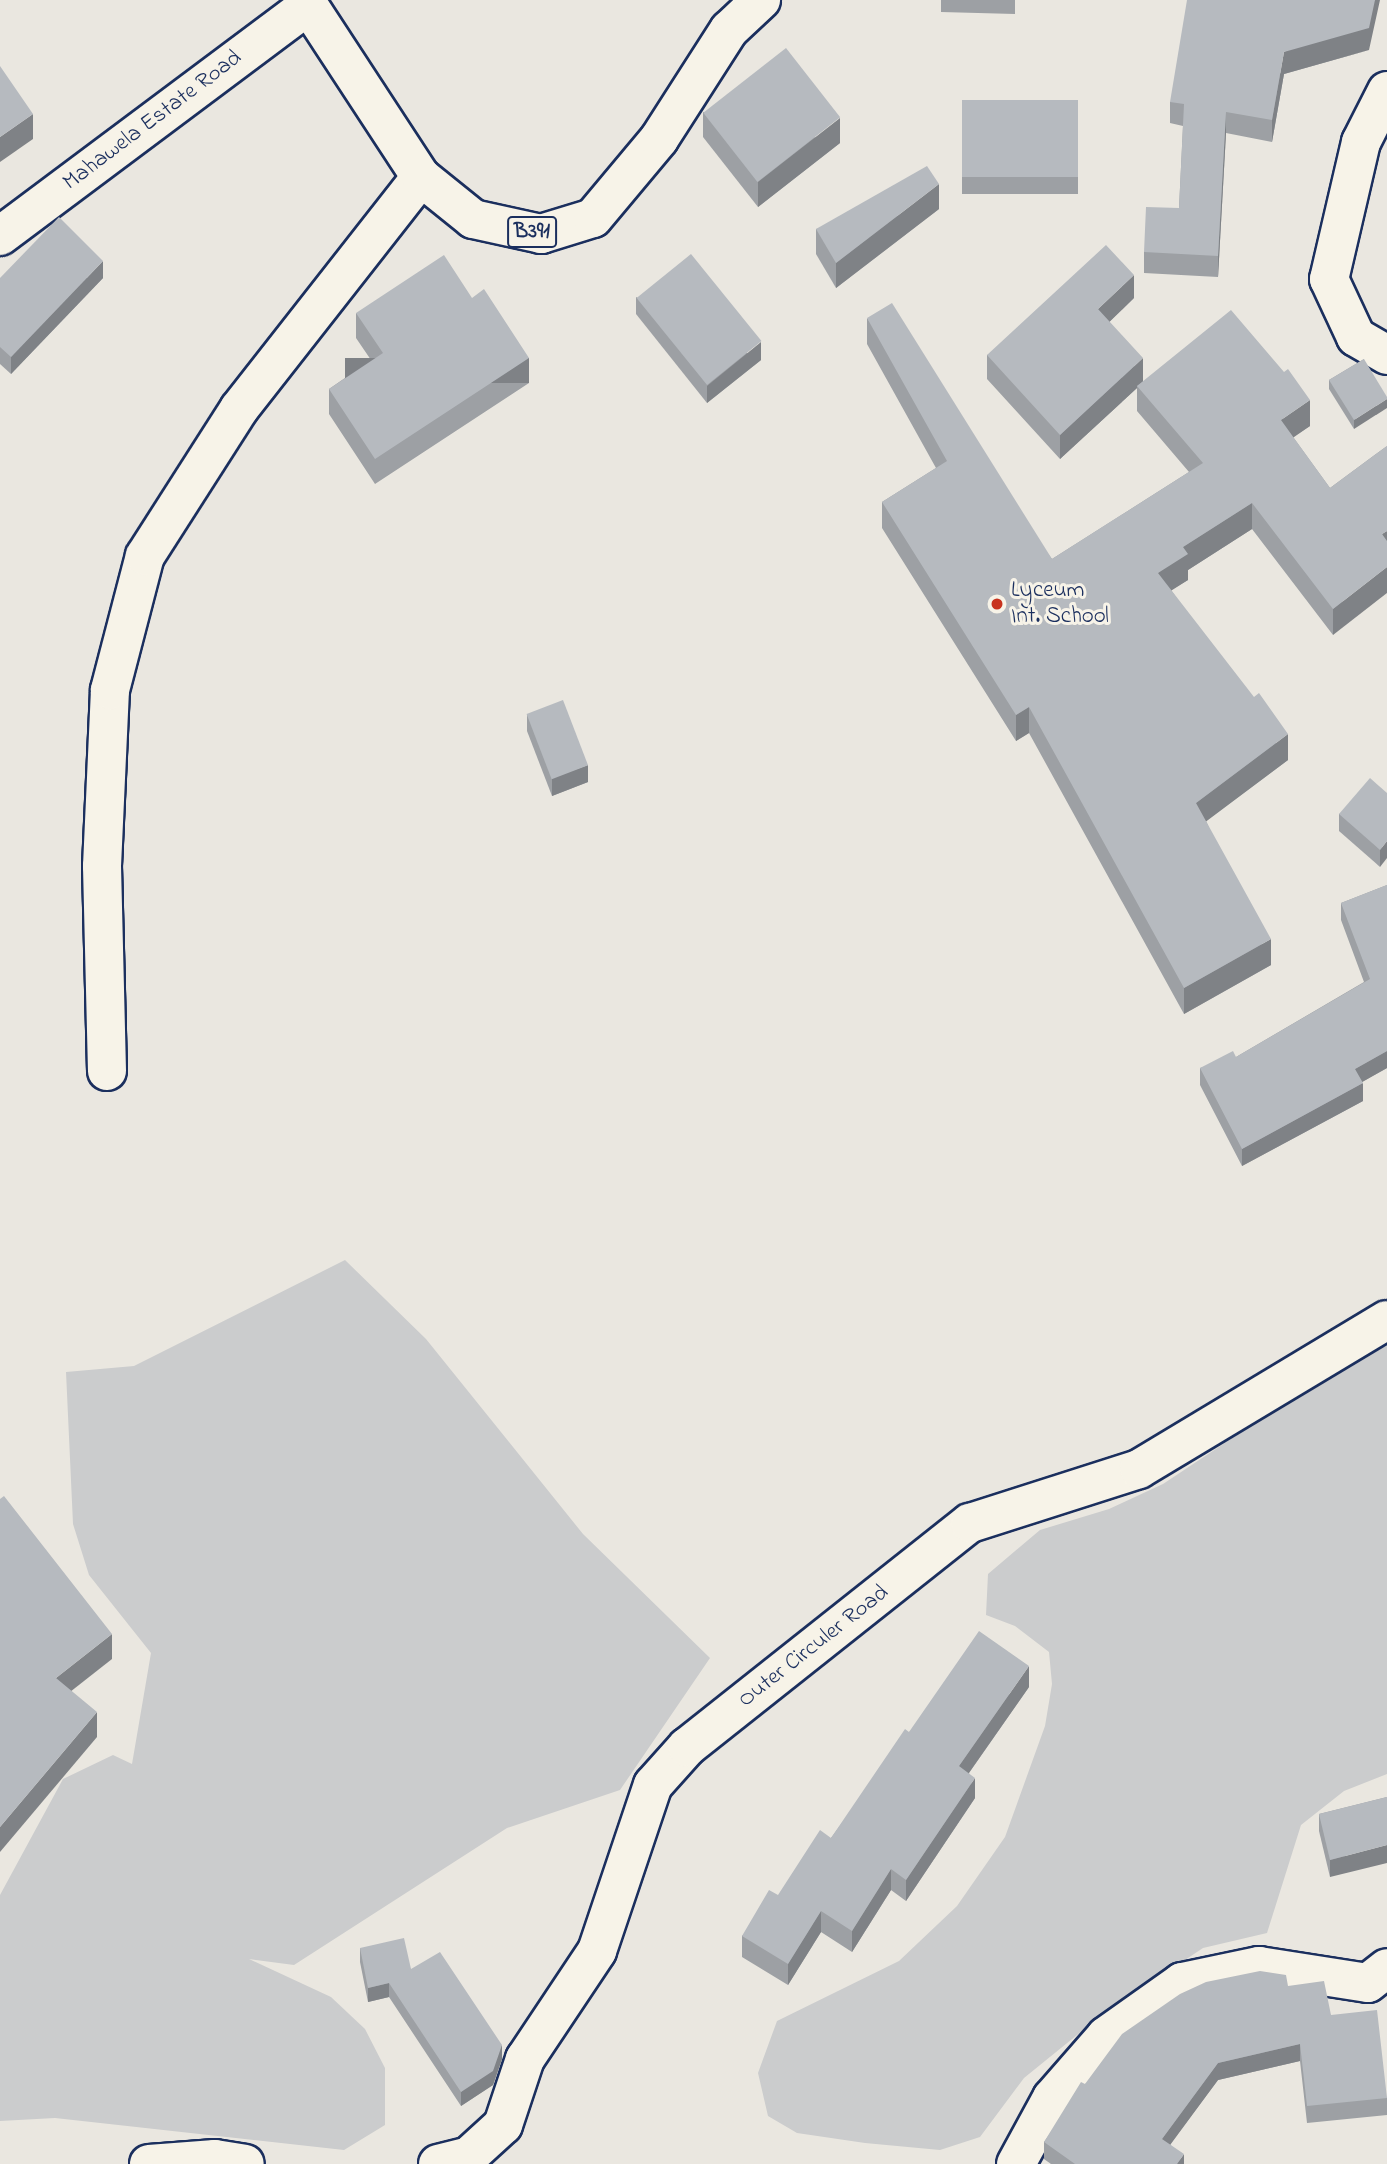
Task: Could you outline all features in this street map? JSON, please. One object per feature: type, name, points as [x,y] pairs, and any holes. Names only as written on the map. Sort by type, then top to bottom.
[{"type":"street","name":"B391","points":[[306,3],[421,177],[473,219],[541,234],[593,218],[659,139],[729,30],[761,0]]},
{"type":"street","name":"Mahawela Estate Road","points":[[0,236],[306,3]]},
{"type":"street","points":[[1387,91],[1361,142],[1329,279],[1356,337],[1387,355]]},
{"type":"street","points":[[107,1071],[102,866],[110,690],[145,556],[239,409],[421,177]]},
{"type":"street","name":"Outer Circuler Road","points":[[438,2164],[469,2156],[503,2126],[525,2059],[597,1951],[653,1785],[687,1747],[970,1523],[1139,1469],[1387,1320]]},
{"type":"street","points":[[1016,2164],[1052,2098],[1106,2036],[1182,1982],[1259,1966],[1368,1983],[1387,1968]]},
{"type":"street","points":[[149,2164],[215,2159],[245,2164]]},
{"type":"shaded area","points":[[345,1260],[426,1339],[583,1534],[710,1658],[620,1790],[507,1828],[294,1965],[249,1959],[331,1997],[365,2029],[385,2068],[385,2125],[344,2150],[55,2118],[0,2121],[0,1895],[63,1779],[113,1755],[132,1764],[151,1653],[89,1575],[73,1524],[66,1372],[134,1366]]},
{"type":"shaded area","points":[[1387,1346],[1387,1774],[1344,1791],[1301,1825],[1267,1933],[1203,1948],[1098,2018],[1024,2078],[980,2137],[940,2150],[865,2143],[797,2133],[768,2116],[758,2073],[777,2021],[899,1961],[957,1906],[1005,1837],[1045,1726],[1052,1684],[1049,1652],[1015,1626],[986,1615],[988,1574],[1040,1530],[1109,1509],[1163,1484],[1353,1358]]},
{"type":"building","points":[[1187,0],[1375,0],[1369,28],[1284,52],[1272,120],[1226,112],[1218,256],[1144,252],[1146,207],[1179,208],[1184,104],[1170,102]]},
{"type":"building","points":[[786,48],[840,117],[757,182],[703,113]]},
{"type":"building","points":[[0,66],[33,114],[0,137]]},
{"type":"building","points":[[962,100],[1078,100],[1078,177],[962,177]]},
{"type":"building","points":[[927,166],[939,184],[836,263],[816,229]]},
{"type":"building","points":[[59,217],[103,261],[11,357],[0,347],[0,278]]},
{"type":"building","points":[[1106,245],[1134,275],[1098,309],[1143,358],[1060,435],[987,355]]},
{"type":"building","points":[[691,254],[761,341],[707,385],[637,298]]},
{"type":"building","points":[[444,255],[472,298],[484,289],[529,358],[375,459],[329,389],[383,353],[356,313]]},
{"type":"building","points":[[892,303],[1052,559],[1203,463],[1137,386],[1231,310],[1284,372],[1288,369],[1310,400],[1281,420],[1330,488],[1387,446],[1387,531],[1382,534],[1387,541],[1387,567],[1333,609],[1252,503],[1183,547],[1188,554],[1158,573],[1254,697],[1259,693],[1288,734],[1196,803],[1271,939],[1184,988],[1029,707],[1016,715],[882,502],[947,461],[867,318]]},
{"type":"building","points":[[1364,359],[1387,399],[1354,420],[1329,380]]},
{"type":"building","points":[[563,700],[588,765],[552,779],[527,714]]},
{"type":"building","points":[[1370,778],[1387,793],[1387,841],[1380,850],[1339,814]]},
{"type":"building","points":[[1387,885],[1387,1051],[1355,1069],[1363,1083],[1242,1149],[1200,1068],[1233,1051],[1236,1057],[1370,979],[1341,903]]},
{"type":"building","points":[[4,1496],[112,1634],[56,1678],[97,1712],[0,1827],[0,1499]]},
{"type":"building","points":[[979,1631],[1029,1666],[959,1766],[975,1778],[906,1880],[891,1869],[852,1931],[821,1911],[788,1964],[742,1936],[769,1890],[778,1895],[820,1830],[831,1838],[905,1729],[909,1732]]},
{"type":"building","points":[[1387,1797],[1387,1845],[1330,1860],[1319,1814]]},
{"type":"building","points":[[404,1938],[411,1969],[440,1952],[502,2045],[493,2071],[461,2092],[389,1983],[368,1988],[360,1948]]},
{"type":"building","points":[[1260,1971],[1286,1975],[1288,1986],[1324,1981],[1331,2015],[1377,2010],[1387,2098],[1307,2106],[1300,2044],[1218,2063],[1162,2139],[1184,2154],[1177,2164],[1075,2164],[1044,2142],[1081,2082],[1085,2084],[1122,2034],[1180,1994],[1206,1982]]},
{"type":"place","name":"Lyceum Int. School","points":[[997,604]]}]
